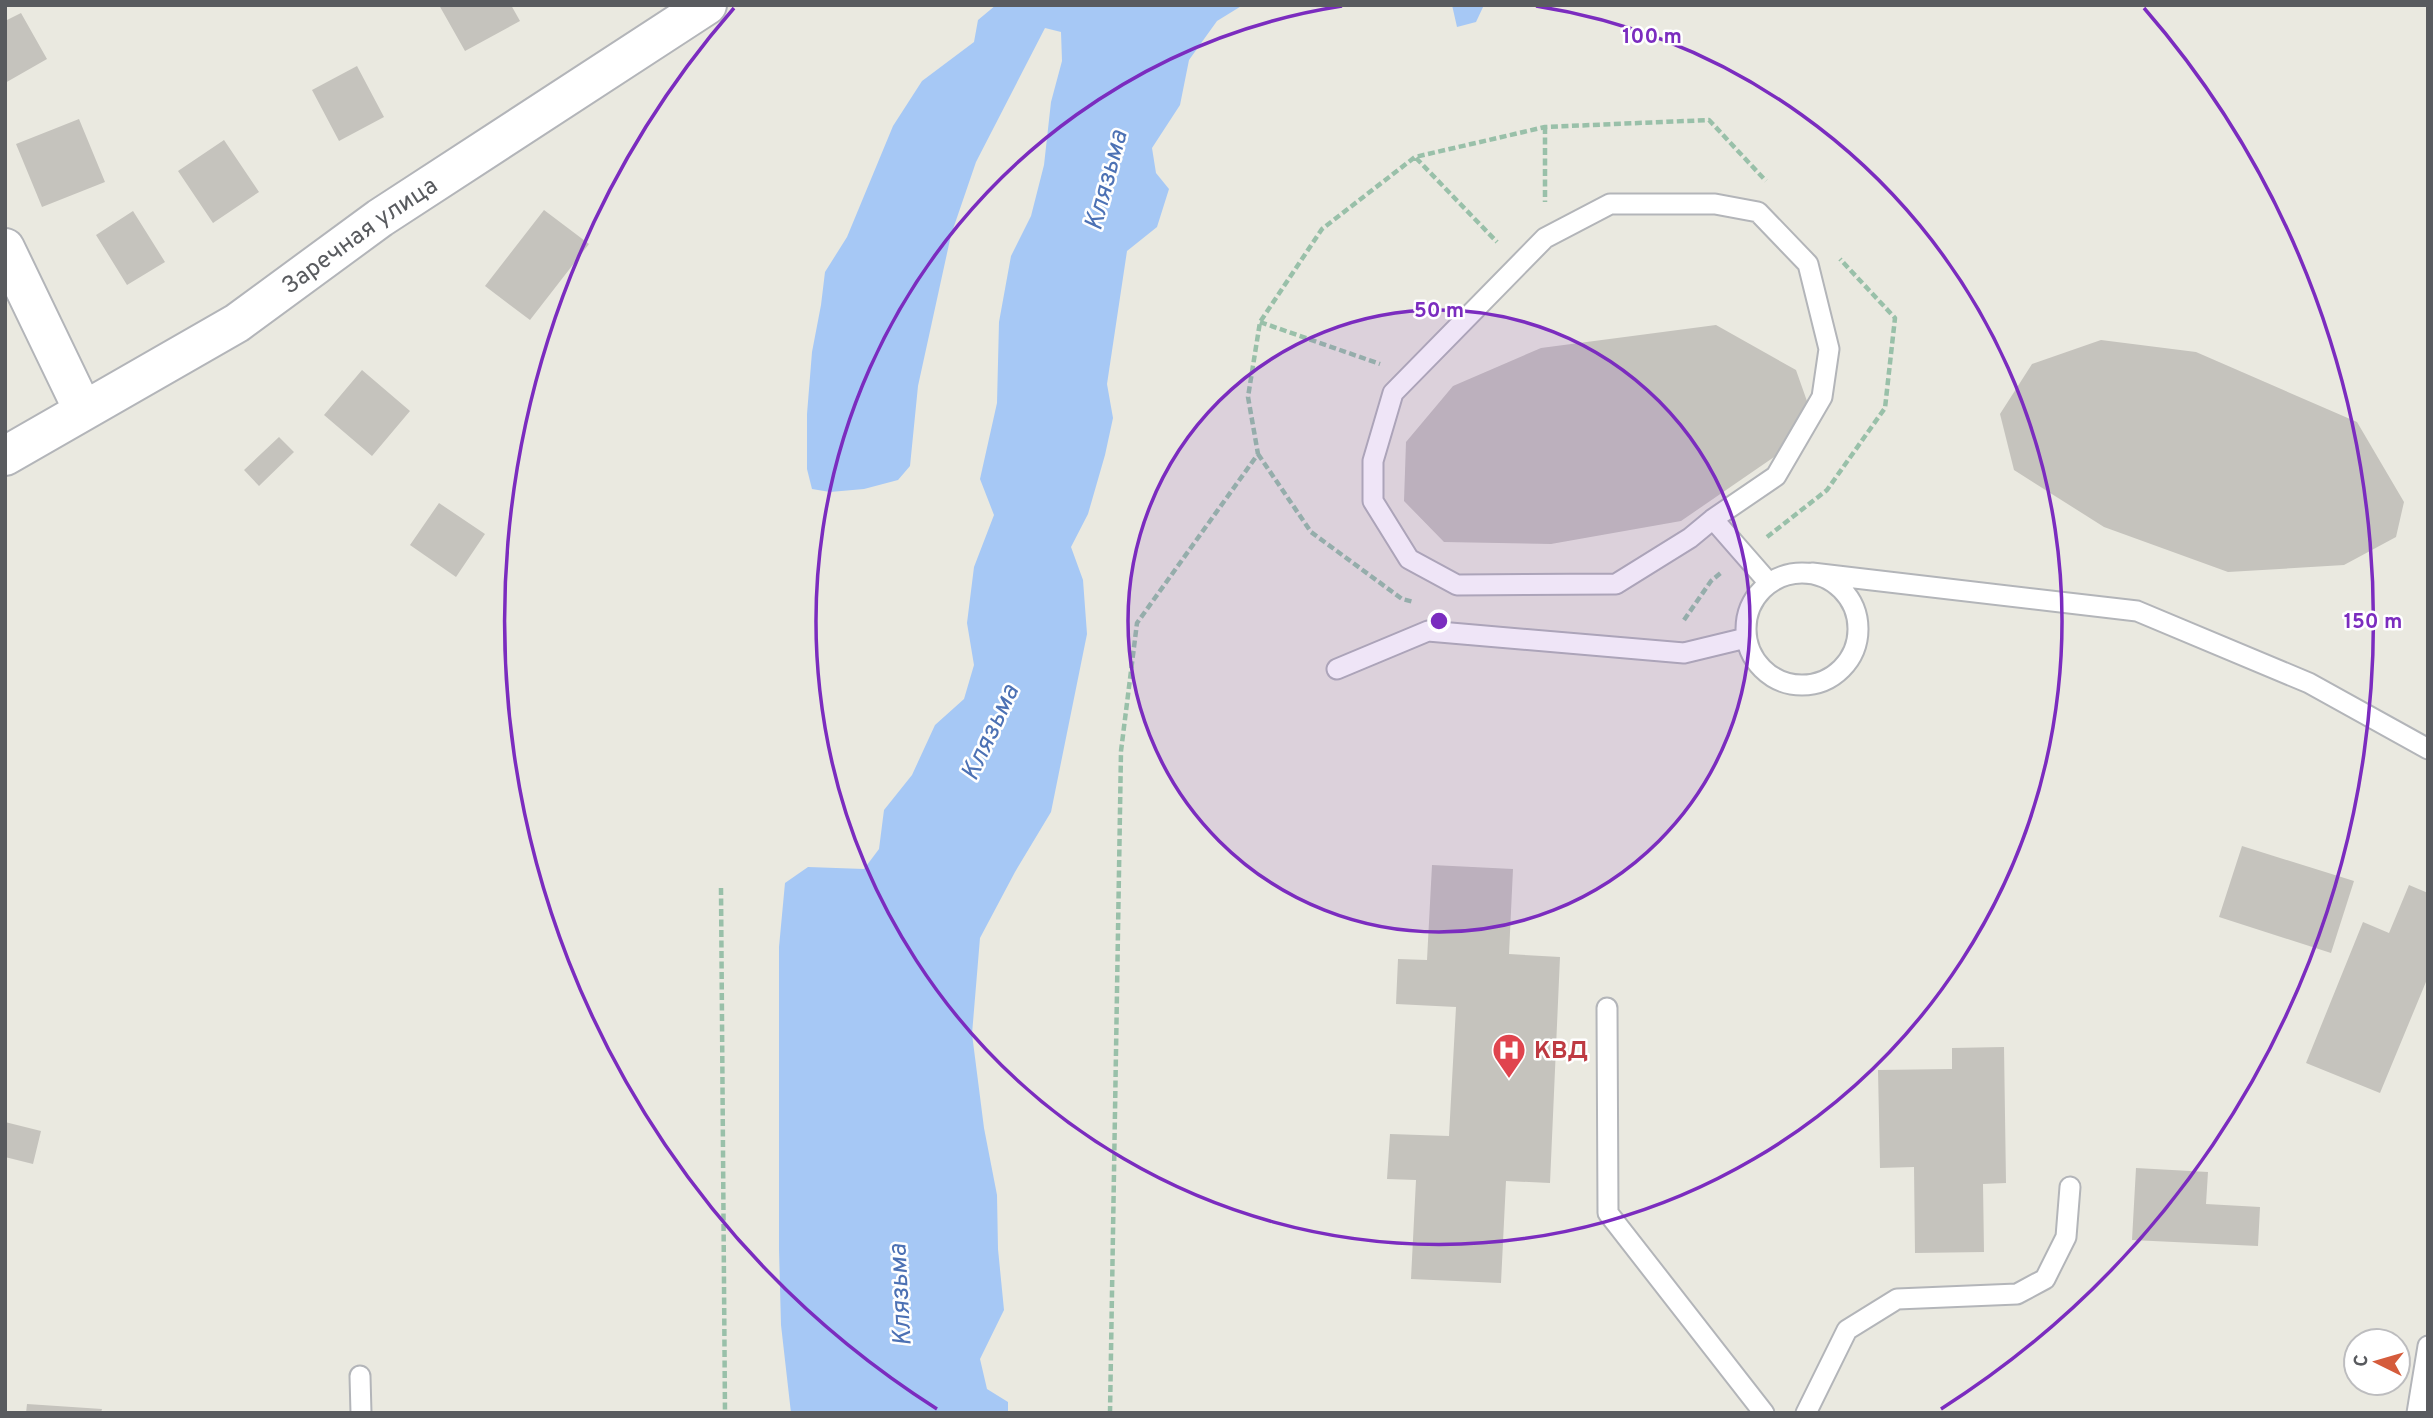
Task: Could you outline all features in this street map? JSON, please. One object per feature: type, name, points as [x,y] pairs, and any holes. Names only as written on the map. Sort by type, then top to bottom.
[{"type":"street","name":"Заречная улица","points":[[5,456],[237,323],[380,218],[707,5]]},
{"type":"street","points":[[5,248],[83,410]]},
{"type":"lane","points":[[1610,204],[1715,204],[1759,212],[1808,264],[1829,349],[1822,397],[1776,476],[1690,538],[1616,584],[1457,585],[1409,559],[1373,501],[1373,461],[1393,393],[1545,238],[1610,204]]},
{"type":"lane","points":[[1713,519],[1769,583]]},
{"type":"lane","points":[[1812,573],[1829,580],[1844,592],[1854,608],[1859,626],[1856,645],[1848,662],[1834,676],[1817,684],[1798,686],[1779,681],[1764,671],[1752,656],[1746,638],[1750,607],[1757,594],[1769,583],[1797,572],[1812,573],[2137,611],[2309,683],[2428,749]]},
{"type":"lane","points":[[1337,669],[1428,631],[1684,653],[1746,638]]},
{"type":"lane","points":[[1607,1008],[1608,1213],[1765,1413]]},
{"type":"lane","points":[[1806,1413],[1847,1330],[1897,1299],[2017,1294],[2045,1279],[2066,1237],[2070,1186]]},
{"type":"lane","points":[[2417,1413],[2428,1346]]},
{"type":"lane","points":[[360,1376],[361,1413]]},
{"type":"path","points":[[1424,605],[1402,598],[1311,532],[1258,454],[1248,397],[1260,322],[1322,229],[1415,157],[1545,127],[1709,120],[1774,190]]},
{"type":"path","points":[[1545,127],[1545,238]]},
{"type":"path","points":[[1415,157],[1519,265]]},
{"type":"path","points":[[1679,627],[1711,581],[1827,490],[1885,408],[1895,318],[1839,259]]},
{"type":"path","points":[[1260,322],[1411,375]]},
{"type":"path","points":[[1110,1413],[1121,751],[1136,623],[1258,454]]},
{"type":"path","points":[[722,888],[725,1413]]},
{"type":"water","name":"Клязьма","points":[[996,5],[1243,5],[1217,21],[1189,60],[1180,105],[1152,148],[1156,173],[1169,189],[1157,227],[1127,251],[1107,384],[1113,418],[1088,514],[1071,547],[1083,580],[1087,634],[1051,812],[980,938],[972,1034],[984,1128],[997,1195],[998,1249],[1004,1310],[980,1359],[987,1389],[1008,1402],[1008,1413],[791,1413],[781,1325],[779,1250],[779,947],[785,883],[808,867],[864,869],[879,849],[884,810],[912,775],[935,725],[964,699],[974,665],[967,623],[974,567],[994,515],[980,479],[997,403],[999,322],[1011,256],[1031,216],[1044,165],[1051,102],[1062,61],[1061,32],[1045,28],[976,162],[951,235],[918,386],[910,466],[898,480],[864,489],[830,492],[812,489],[807,469],[807,414],[812,352],[825,272],[847,237],[893,126],[922,81],[974,42],[978,20]]},
{"type":"water","points":[[1452,5],[1484,5],[1476,22],[1457,27]]},
{"type":"building","points":[[439,5],[511,5],[520,21],[465,51]]},
{"type":"building","points":[[21,13],[47,59],[5,83],[5,21]]},
{"type":"building","points":[[357,66],[384,117],[339,141],[312,90]]},
{"type":"building","points":[[79,119],[105,182],[42,207],[16,144]]},
{"type":"building","points":[[224,140],[259,192],[213,223],[178,171]]},
{"type":"building","points":[[544,210],[589,244],[530,320],[485,286]]},
{"type":"building","points":[[133,211],[165,262],[127,285],[96,235]]},
{"type":"building","points":[[1716,325],[1796,370],[1808,404],[1777,455],[1681,521],[1551,544],[1444,542],[1404,501],[1406,442],[1453,386],[1541,348]]},
{"type":"building","points":[[2101,340],[2196,352],[2357,422],[2404,502],[2396,537],[2344,565],[2228,572],[2104,527],[2014,470],[2000,414],[2032,364]]},
{"type":"building","points":[[362,370],[410,411],[372,456],[324,415]]},
{"type":"building","points":[[279,437],[294,452],[259,486],[244,470]]},
{"type":"building","points":[[439,503],[485,534],[456,577],[410,545]]},
{"type":"building","points":[[2242,846],[2354,881],[2331,953],[2219,917]]},
{"type":"building","points":[[1432,865],[1513,869],[1509,954],[1560,957],[1550,1183],[1506,1181],[1501,1283],[1411,1279],[1416,1180],[1387,1179],[1390,1134],[1449,1136],[1456,1007],[1396,1004],[1398,959],[1427,960]]},
{"type":"building","points":[[2409,885],[2428,893],[2428,977],[2380,1093],[2306,1063],[2363,922],[2389,933]]},
{"type":"building","points":[[2004,1047],[2006,1183],[1983,1184],[1984,1252],[1915,1253],[1914,1167],[1880,1168],[1878,1070],[1952,1069],[1952,1048]]},
{"type":"building","points":[[5,1122],[41,1131],[33,1164],[5,1157]]},
{"type":"building","points":[[2136,1168],[2208,1172],[2206,1204],[2260,1207],[2258,1246],[2132,1240]]},
{"type":"building","points":[[27,1404],[102,1409],[101,1413],[26,1413]]},
{"type":"place","name":"КВД","points":[[1509,1080]]}]
